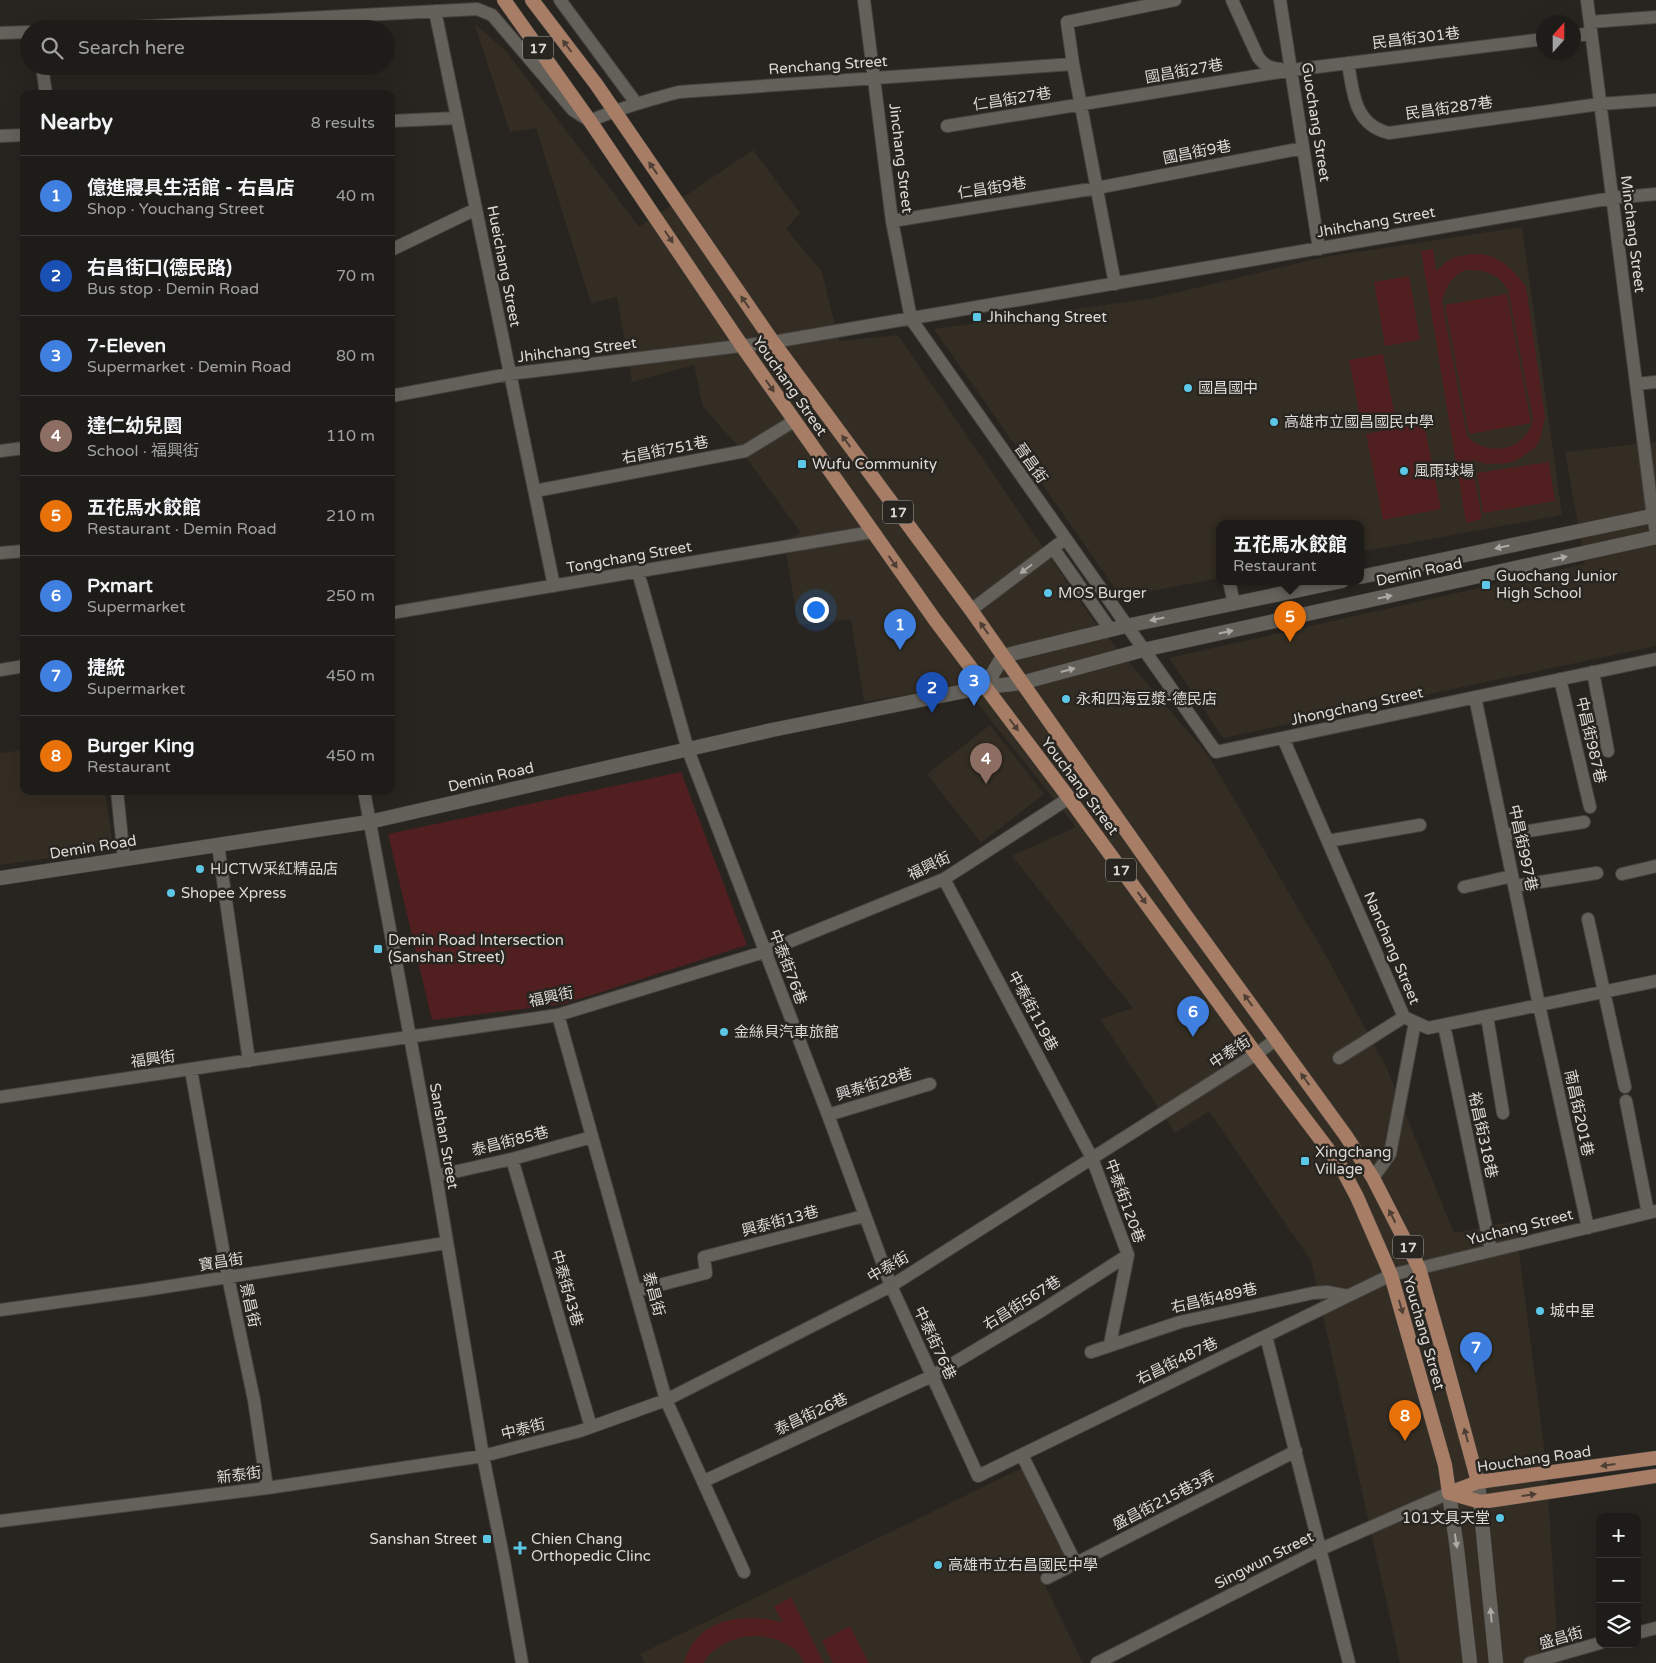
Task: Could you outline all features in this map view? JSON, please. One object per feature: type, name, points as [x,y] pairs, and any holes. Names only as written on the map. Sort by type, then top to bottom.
[{"type":"main road","name":"Youchang Street","points":[[504,0],[590,121],[794,421],[935,620],[1340,1165],[1358,1196],[1391,1275],[1445,1465],[1448,1493]]},
{"type":"main road","name":"Youchang Street","points":[[532,0],[596,84],[773,342],[971,610],[1173,897],[1346,1136],[1373,1178],[1418,1268],[1447,1364],[1478,1482]]},
{"type":"main road","name":"Houchang Road","points":[[1448,1493],[1478,1482],[1656,1458]]},
{"type":"main road","points":[[1448,1493],[1481,1502],[1656,1476]]},
{"type":"street","points":[[560,0],[636,103]]},
{"type":"street","name":"Jinchang Street","points":[[864,0],[892,221],[911,319]]},
{"type":"street","points":[[1115,284],[1081,105],[1068,22],[1175,0]]},
{"type":"street","points":[[1232,0],[1258,57],[1271,68],[1292,70]]},
{"type":"street","name":"Guochang Street","points":[[1280,0],[1319,248]]},
{"type":"street","name":"Minchang Street","points":[[1587,0],[1656,532]]},
{"type":"street","points":[[265,20],[477,8],[492,15],[573,110],[590,121]]},
{"type":"street","name":"Hueichang Street","points":[[435,11],[554,586]]},
{"type":"street","points":[[1581,33],[1591,28],[1656,17]]},
{"type":"street","points":[[0,33],[20,32]]},
{"type":"street","name":"民昌街301巷","points":[[1292,70],[1536,40]]},
{"type":"street","name":"民昌街287巷","points":[[1348,63],[1353,91],[1363,118],[1378,131],[1389,133],[1600,104],[1656,100]]},
{"type":"street","name":"Renchang Street","points":[[590,121],[613,110],[679,92],[1074,64]]},
{"type":"street","name":"國昌街27巷","points":[[1081,105],[1292,70]]},
{"type":"street","points":[[43,75],[45,90]]},
{"type":"street","name":"仁昌街27巷","points":[[947,126],[1081,105]]},
{"type":"street","points":[[395,121],[457,118]]},
{"type":"street","points":[[0,136],[20,135]]},
{"type":"street","name":"國昌街9巷","points":[[1097,188],[1304,148]]},
{"type":"street","name":"仁昌街9巷","points":[[892,221],[1097,188]]},
{"type":"street","name":"Jhihchang Street","points":[[395,395],[509,374],[773,342],[1612,198],[1656,194]]},
{"type":"street","points":[[395,248],[476,210]]},
{"type":"street","name":"晉昌街","points":[[911,319],[1126,626]]},
{"type":"street","points":[[1636,384],[1656,382]]},
{"type":"street","name":"右昌街751巷","points":[[534,491],[745,451],[794,421]]},
{"type":"street","points":[[0,451],[20,448]]},
{"type":"street","name":"Demin Road","points":[[1364,576],[1654,516]]},
{"type":"street","name":"Tongchang Street","points":[[395,612],[872,532]]},
{"type":"street","name":"Demin Road","points":[[0,878],[370,822],[772,730],[985,686],[1021,683],[1143,650],[1656,537]]},
{"type":"street","points":[[971,610],[1065,539]]},
{"type":"street","points":[[1053,548],[1110,629]]},
{"type":"street","points":[[0,553],[20,551]]},
{"type":"street","name":"中泰街76巷","points":[[638,572],[688,750],[828,1115],[891,1286],[978,1476]]},
{"type":"street","points":[[1230,585],[1234,603]]},
{"type":"street","points":[[985,686],[1003,656],[1110,629],[1322,585]]},
{"type":"street","name":"Jhongchang Street","points":[[1126,626],[1216,752],[1656,659]]},
{"type":"street","points":[[0,670],[20,667]]},
{"type":"street","points":[[1593,672],[1608,751]]},
{"type":"street","name":"中昌街987巷","points":[[1560,679],[1590,807]]},
{"type":"street","name":"中昌街997巷","points":[[1476,697],[1539,1005]]},
{"type":"street","name":"Nanchang Street","points":[[1283,738],[1410,1020],[1428,1028],[1656,982]]},
{"type":"street","points":[[117,795],[124,859]]},
{"type":"street","name":"Sanshan Street","points":[[365,795],[436,1176],[482,1456],[504,1561],[522,1663]]},
{"type":"street","name":"福興街","points":[[0,1097],[558,1015],[764,952],[944,879],[1069,798]]},
{"type":"street","points":[[1504,836],[1584,822]]},
{"type":"street","points":[[1328,841],[1420,825]]},
{"type":"street","points":[[218,845],[248,1061]]},
{"type":"street","points":[[1622,874],[1656,866]]},
{"type":"street","points":[[1464,887],[1597,873]]},
{"type":"street","name":"中泰街119巷","points":[[944,879],[1092,1158]]},
{"type":"street","points":[[1588,919],[1625,1087]]},
{"type":"street","name":"南昌街201巷","points":[[1539,1005],[1588,1228]]},
{"type":"street","name":"泰昌街","points":[[558,1015],[666,1400],[744,1572]]},
{"type":"street","points":[[1488,1016],[1503,1113]]},
{"type":"street","points":[[1339,1058],[1410,1020]]},
{"type":"street","points":[[1373,1178],[1390,1154],[1410,1020]]},
{"type":"street","name":"裕昌街318巷","points":[[1444,1025],[1491,1251]]},
{"type":"street","name":"中泰街","points":[[482,1456],[580,1431],[666,1400],[891,1286],[1256,1054],[1276,1039]]},
{"type":"street","name":"景昌街","points":[[191,1070],[228,1277],[254,1400],[267,1488]]},
{"type":"street","name":"興泰街28巷","points":[[828,1115],[930,1084]]},
{"type":"street","points":[[1626,1100],[1652,1212]]},
{"type":"street","name":"泰昌街85巷","points":[[436,1176],[512,1159],[592,1137]]},
{"type":"street","name":"中泰街120巷","points":[[1092,1158],[1128,1255]]},
{"type":"street","name":"中泰街43巷","points":[[512,1159],[591,1427]]},
{"type":"street","name":"Yuchang Street","points":[[1391,1275],[1652,1212]]},
{"type":"street","name":"興泰街13巷","points":[[636,1291],[706,1273],[704,1257],[864,1216]]},
{"type":"street","name":"寶昌街","points":[[0,1310],[446,1243]]},
{"type":"street","points":[[1110,1344],[1128,1255]]},
{"type":"street","name":"右昌街567巷","points":[[932,1376],[1128,1255]]},
{"type":"street","name":"右昌街487巷","points":[[978,1476],[1391,1275]]},
{"type":"street","name":"右昌街489巷","points":[[1091,1352],[1110,1344],[1180,1322],[1313,1293],[1327,1292],[1348,1296]]},
{"type":"street","points":[[1266,1336],[1349,1663]]},
{"type":"street","name":"泰昌街26巷","points":[[704,1481],[932,1376]]},
{"type":"street","name":"盛昌街215巷3弄","points":[[1047,1578],[1296,1451]]},
{"type":"street","points":[[1022,1455],[1076,1564]]},
{"type":"street","name":"新泰街","points":[[0,1521],[267,1488],[482,1456]]},
{"type":"street","points":[[1478,1482],[1496,1663]]},
{"type":"street","name":"Singwun Street","points":[[1097,1663],[1321,1550],[1448,1493]]},
{"type":"street","name":"Youchang Street","points":[[1448,1493],[1457,1549],[1470,1663]]},
{"type":"street","points":[[1641,1632],[1656,1628]]},
{"type":"street","name":"盛昌街","points":[[1530,1663],[1596,1644]]},
{"type":"shaded area","points":[[474,23],[506,51],[639,227],[753,150],[800,213],[786,229],[822,272],[839,341],[898,335],[1093,620],[1208,755],[1329,961],[1387,1069],[1454,1233],[1515,1221],[1546,1463],[1558,1650],[1563,1663],[1400,1663],[1311,1261],[1209,1111],[1175,1133],[1100,1019],[1133,1008],[1012,856],[1076,827],[963,685],[864,702],[851,619],[798,625],[784,540],[801,533],[737,445],[703,407],[694,365],[632,382],[617,297],[591,303],[536,128],[510,132]]},
{"type":"shaded area","name":"高雄市立國昌國民中學","points":[[1522,227],[1562,515],[1364,551],[1364,520],[1216,520],[1216,579],[1121,597],[934,329],[1154,298],[1324,257]]},
{"type":"shaded area","points":[[1433,249],[1436,271],[1453,258],[1477,254],[1486,255],[1508,267],[1526,287],[1545,417],[1540,439],[1536,447],[1519,459],[1509,463],[1486,464],[1471,459],[1482,519],[1466,523],[1421,251]],"holes":[[[1466,270],[1495,276],[1508,290],[1533,420],[1529,430],[1522,439],[1505,448],[1485,447],[1467,436],[1442,302],[1447,287],[1456,275]]]},
{"type":"shaded area","points":[[1409,276],[1420,340],[1385,346],[1374,282]]},
{"type":"shaded area","points":[[1507,294],[1531,423],[1469,434],[1445,305]]},
{"type":"shaded area","points":[[1383,354],[1395,416],[1361,422],[1349,360]]},
{"type":"shaded area","name":"風雨球場","points":[[1424,422],[1441,509],[1383,520],[1366,434]]},
{"type":"shaded area","points":[[1656,442],[1656,646],[1223,738],[1169,658],[1585,564],[1565,452]]},
{"type":"shaded area","points":[[1549,462],[1555,501],[1483,513],[1477,473]]},
{"type":"shaded area","points":[[990,725],[1044,794],[981,843],[927,774]]},
{"type":"shaded area","points":[[20,750],[20,795],[106,795],[112,839],[98,851],[0,865],[0,753]]},
{"type":"shaded area","points":[[681,772],[747,945],[564,1004],[432,1020],[388,834]]},
{"type":"shaded area","name":"高雄市立右昌國民中學","points":[[1022,1468],[1065,1557],[1039,1573],[1083,1663],[645,1663],[640,1654]]},
{"type":"shaded area","points":[[791,1597],[824,1663],[804,1663],[795,1650],[782,1642],[772,1638],[750,1636],[739,1638],[719,1647],[703,1663],[684,1663],[690,1648],[699,1636],[710,1627],[723,1622],[752,1618],[783,1622],[774,1607]]},
{"type":"shaded area","points":[[850,1626],[869,1663],[833,1663],[822,1641]]},
{"type":"place","name":"Jhihchang Street","points":[[977,317]]},
{"type":"place","name":"國昌國中","points":[[1188,388]]},
{"type":"place","name":"高雄市立國昌國民中學","points":[[1274,422]]},
{"type":"place","name":"Wufu Community","points":[[802,464]]},
{"type":"place","name":"風雨球場","points":[[1404,471]]},
{"type":"place","name":"Guochang Junior High School","points":[[1486,585]]},
{"type":"place","name":"MOS Burger","points":[[1048,593]]},
{"type":"place","name":"五花馬水餃館","points":[[1290,642]]},
{"type":"place","name":"億進寢具生活館 - 右昌店","points":[[900,650]]},
{"type":"place","name":"永和四海豆漿-德民店","points":[[1066,699]]},
{"type":"place","name":"7-Eleven","points":[[974,706]]},
{"type":"place","name":"右昌街口(德民路)","points":[[932,713]]},
{"type":"place","name":"達仁幼兒園","points":[[986,784]]},
{"type":"place","name":"HJCTW采紅精品店","points":[[200,869]]},
{"type":"place","name":"Shopee Xpress","points":[[171,893]]},
{"type":"place","name":"Demin Road Intersection (Sanshan Street)","points":[[378,949]]},
{"type":"place","name":"金絲貝汽車旅館","points":[[724,1032]]},
{"type":"place","name":"Pxmart","points":[[1193,1037]]},
{"type":"place","name":"Xingchang Village","points":[[1305,1161]]},
{"type":"place","name":"城中星","points":[[1540,1311]]},
{"type":"place","name":"捷統","points":[[1476,1373]]},
{"type":"place","name":"Burger King","points":[[1405,1441]]},
{"type":"place","name":"101文具天堂","points":[[1500,1518]]},
{"type":"place","name":"Sanshan Street","points":[[487,1539]]},
{"type":"place","name":"Chien Chang Orthopedic Clinc","points":[[520,1548]]},
{"type":"place","name":"高雄市立右昌國民中學","points":[[938,1565]]}]
